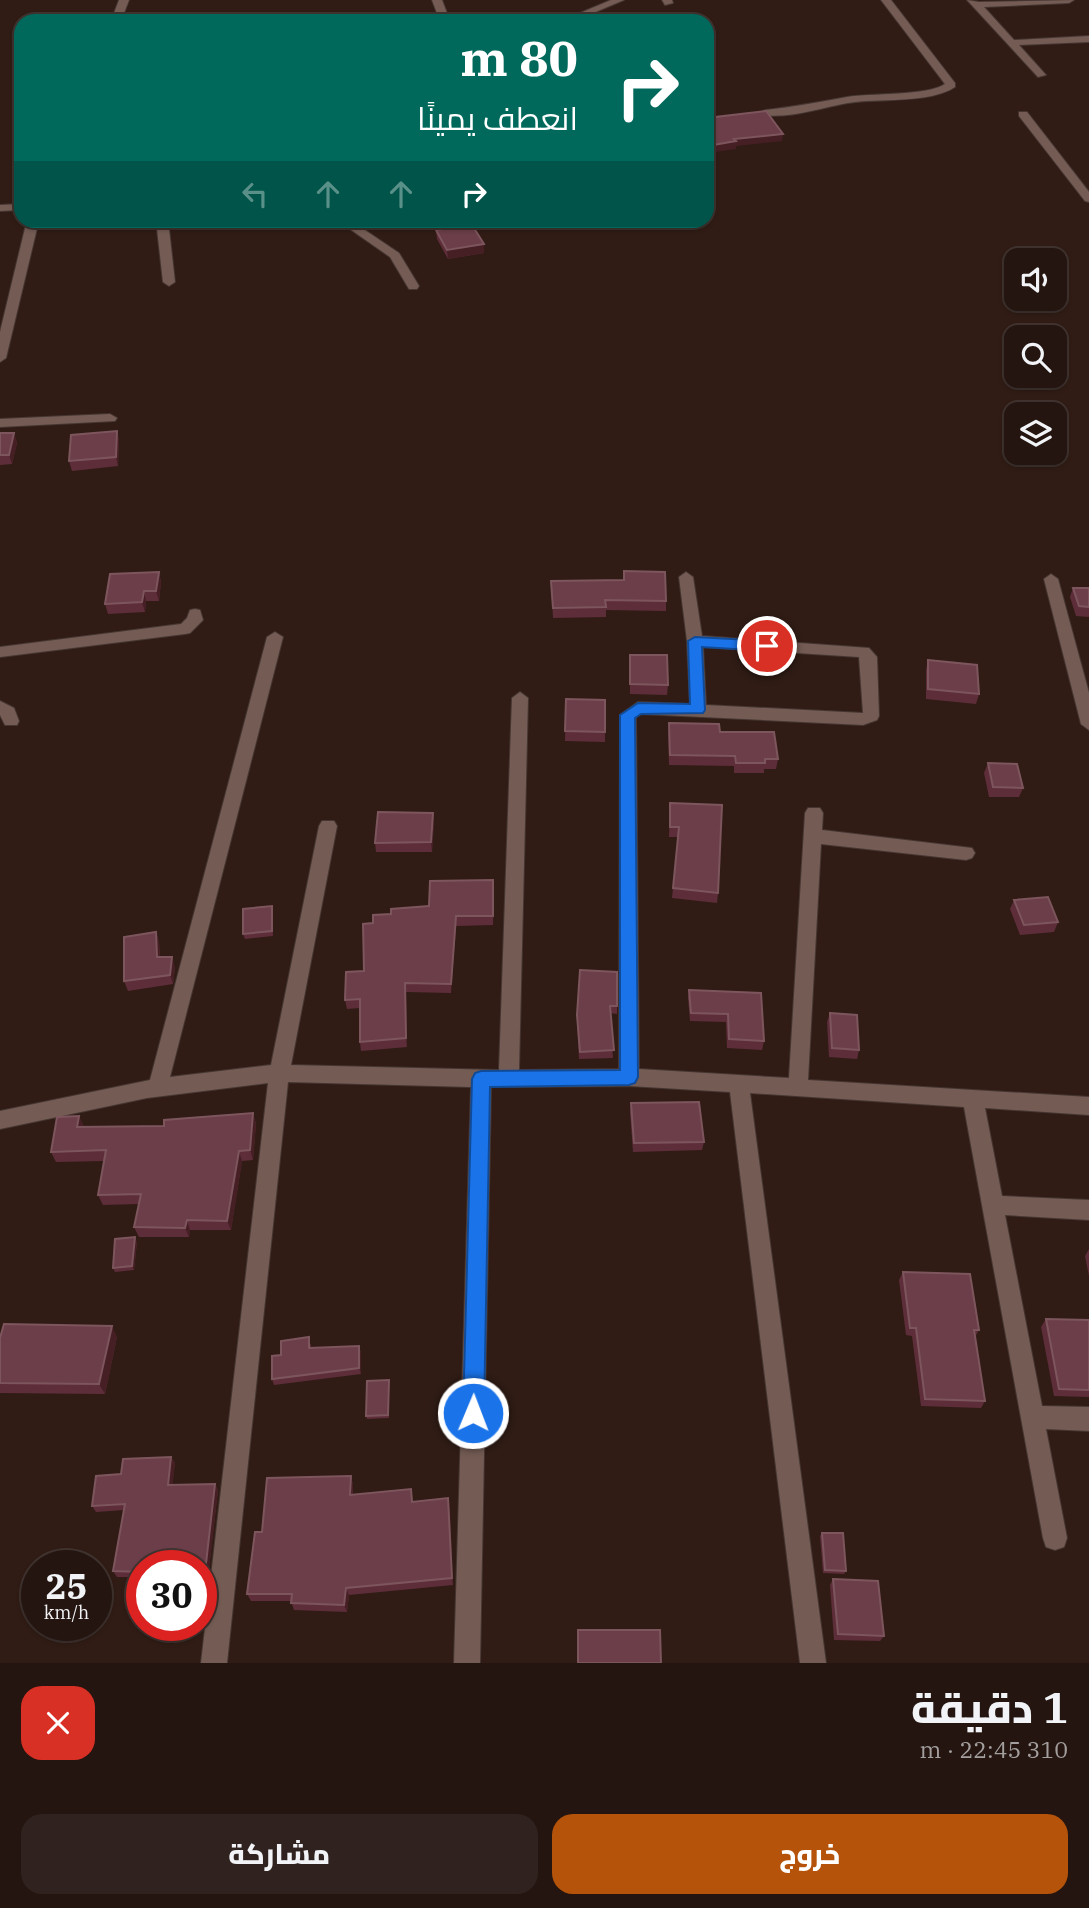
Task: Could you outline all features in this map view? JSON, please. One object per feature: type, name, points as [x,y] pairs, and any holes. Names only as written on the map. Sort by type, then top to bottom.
[{"type":"street","points":[[584,14],[619,0]]},
{"type":"street","points":[[765,114],[848,100],[928,93],[944,90],[951,85],[886,0]]},
{"type":"street","points":[[975,2],[1069,0]]},
{"type":"street","points":[[975,2],[1041,75]]},
{"type":"street","points":[[1012,43],[1089,39]]},
{"type":"street","points":[[1023,114],[1089,199]]},
{"type":"street","points":[[0,358],[7,305],[31,228]]},
{"type":"street","points":[[163,228],[169,282]]},
{"type":"street","points":[[354,228],[394,255],[413,286]]},
{"type":"street","points":[[0,423],[110,418]]},
{"type":"street","points":[[686,577],[695,641],[698,710]]},
{"type":"street","points":[[1051,579],[1089,724]]},
{"type":"street","points":[[0,652],[185,629],[195,620],[195,614]]},
{"type":"street","points":[[158,1087],[275,636]]},
{"type":"street","points":[[629,1077],[628,715],[638,708],[863,719],[872,716],[869,657],[863,652],[695,641]]},
{"type":"street","points":[[509,1078],[520,698]]},
{"type":"street","points":[[0,707],[8,712],[11,721]]},
{"type":"street","points":[[798,1088],[814,813]]},
{"type":"street","points":[[214,1663],[279,1073],[328,826]]},
{"type":"street","points":[[813,836],[966,853]]},
{"type":"street","points":[[0,1120],[158,1087],[279,1073],[481,1079],[629,1077],[1089,1106]]},
{"type":"street","points":[[467,1663],[481,1079]]},
{"type":"street","points":[[739,1083],[813,1663]]},
{"type":"street","points":[[973,1100],[1055,1538]]},
{"type":"street","points":[[993,1205],[1089,1210]]},
{"type":"street","points":[[1033,1416],[1089,1419]]},
{"type":"building","points":[[766,111],[783,134],[734,139],[736,141],[714,145],[714,117]]},
{"type":"building","points":[[474,228],[484,244],[447,250],[436,230]]},
{"type":"building","points":[[117,431],[116,457],[69,461],[71,435]]},
{"type":"building","points":[[0,433],[14,433],[9,455],[0,455]]},
{"type":"building","points":[[624,571],[665,572],[666,601],[605,600],[606,607],[553,608],[551,581],[624,580]]},
{"type":"building","points":[[159,572],[156,591],[144,591],[142,602],[105,604],[110,574]]},
{"type":"building","points":[[1073,588],[1089,588],[1089,607],[1079,606]]},
{"type":"building","points":[[630,655],[667,655],[668,685],[630,684]]},
{"type":"building","points":[[928,660],[977,665],[979,694],[928,689]]},
{"type":"building","points":[[566,699],[605,700],[605,732],[565,731]]},
{"type":"building","points":[[669,723],[719,724],[720,732],[774,732],[778,759],[765,759],[765,763],[736,763],[735,756],[670,755]]},
{"type":"building","points":[[988,763],[1017,764],[1023,788],[993,787]]},
{"type":"building","points":[[670,803],[722,805],[718,893],[673,888],[679,827],[670,827]]},
{"type":"building","points":[[378,812],[433,813],[431,842],[375,843]]},
{"type":"building","points":[[493,880],[493,916],[456,916],[451,984],[405,983],[406,1038],[360,1042],[360,999],[345,1000],[346,972],[364,971],[363,924],[373,923],[373,915],[391,914],[391,909],[429,906],[430,881]]},
{"type":"building","points":[[1048,897],[1058,922],[1024,925],[1014,900]]},
{"type":"building","points":[[272,906],[272,931],[243,934],[243,909]]},
{"type":"building","points":[[156,932],[157,957],[172,957],[170,975],[124,981],[124,937]]},
{"type":"building","points":[[580,970],[617,972],[617,1006],[610,1006],[614,1050],[580,1052],[577,1015]]},
{"type":"building","points":[[689,990],[761,993],[764,1041],[729,1039],[728,1014],[691,1013]]},
{"type":"building","points":[[830,1013],[857,1015],[859,1050],[832,1048]]},
{"type":"building","points":[[699,1102],[704,1142],[634,1143],[631,1103]]},
{"type":"building","points":[[253,1113],[250,1150],[239,1151],[227,1221],[187,1220],[185,1228],[134,1227],[141,1194],[98,1195],[106,1150],[51,1152],[57,1117],[79,1116],[77,1127],[164,1126],[164,1120]]},
{"type":"building","points":[[135,1237],[132,1266],[113,1268],[115,1239]]},
{"type":"building","points":[[903,1272],[970,1274],[979,1330],[974,1330],[985,1401],[925,1399],[916,1328],[910,1328]]},
{"type":"building","points":[[1046,1319],[1089,1320],[1089,1390],[1059,1389]]},
{"type":"building","points":[[4,1324],[112,1326],[99,1384],[0,1383],[0,1338]]},
{"type":"building","points":[[309,1337],[309,1348],[359,1346],[359,1368],[272,1379],[272,1356],[281,1355],[281,1341]]},
{"type":"building","points":[[389,1380],[388,1415],[366,1416],[367,1381]]},
{"type":"building","points":[[171,1457],[168,1485],[215,1484],[208,1550],[126,1550],[126,1571],[113,1571],[125,1504],[92,1506],[96,1476],[121,1474],[123,1459]]},
{"type":"building","points":[[351,1476],[350,1495],[411,1489],[412,1502],[448,1498],[452,1578],[346,1588],[344,1605],[291,1603],[292,1594],[247,1594],[255,1532],[262,1532],[267,1478]]},
{"type":"building","points":[[822,1533],[843,1533],[846,1571],[825,1570]]},
{"type":"building","points":[[833,1579],[878,1581],[884,1636],[838,1634]]},
{"type":"building","points":[[578,1630],[660,1630],[661,1663],[578,1663]]},
{"type":"route","points":[[473,1413],[481,1079],[629,1077],[628,715],[638,708],[698,710],[695,641],[767,646]]}]
